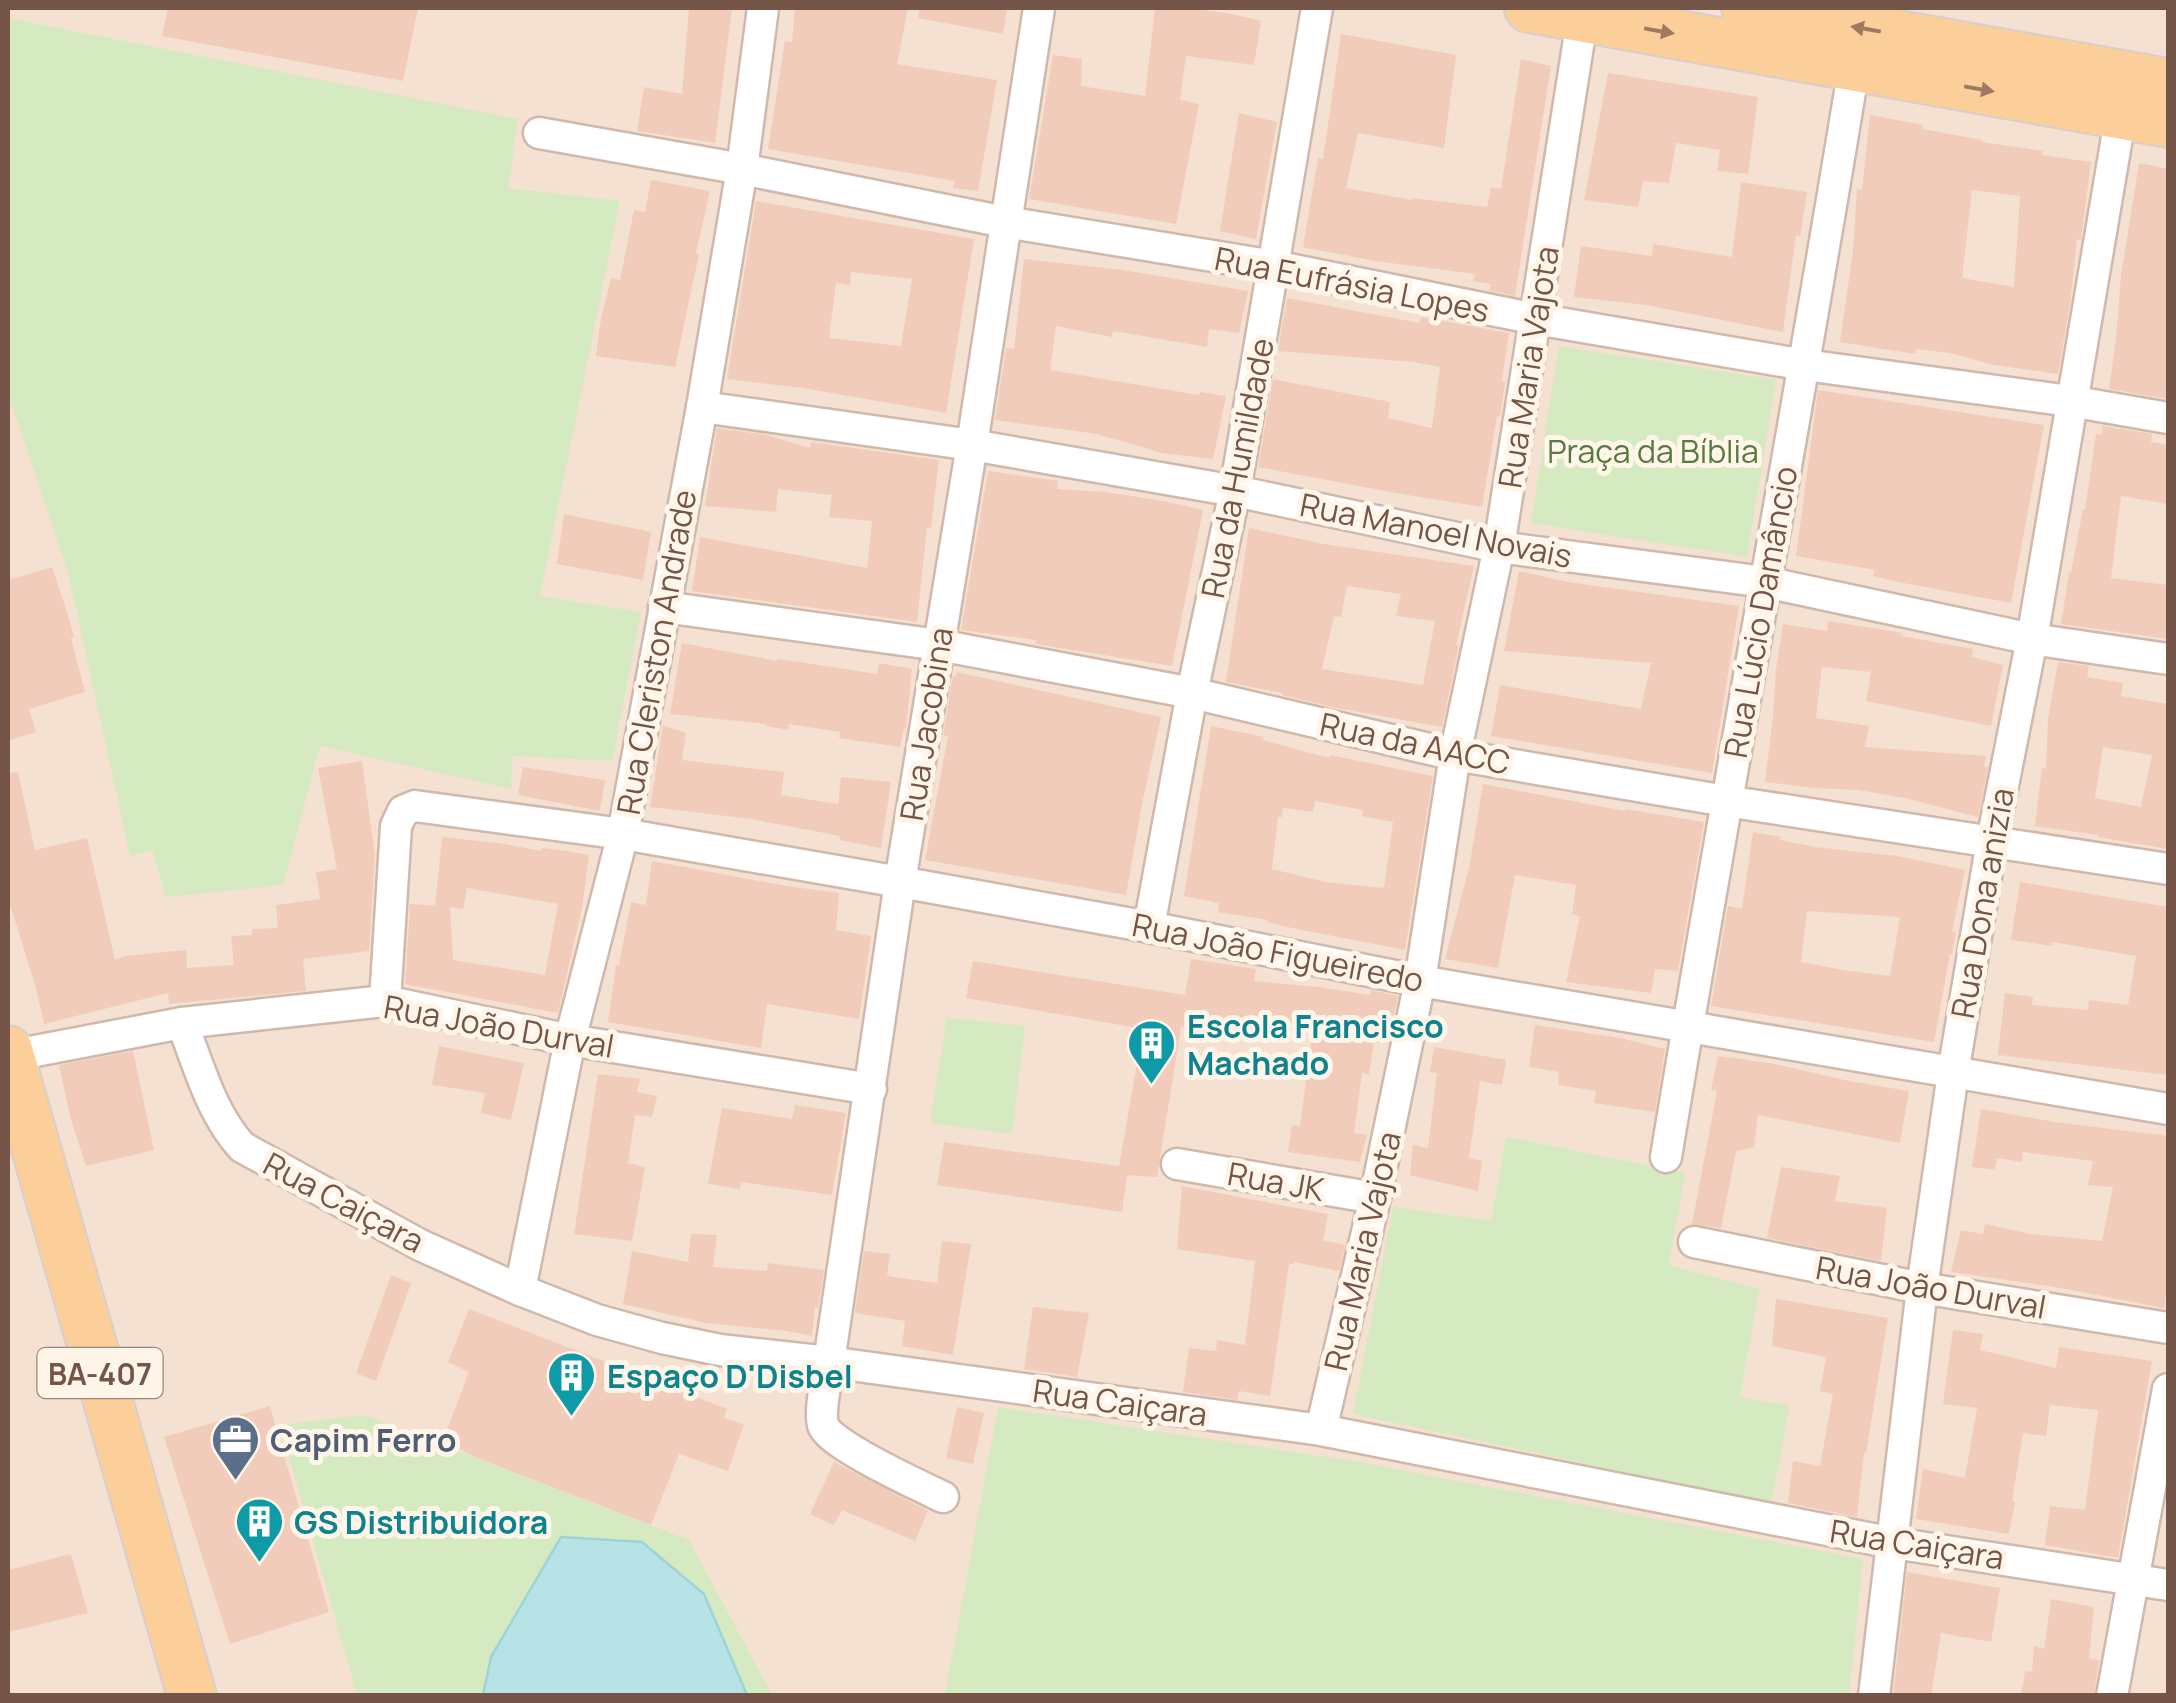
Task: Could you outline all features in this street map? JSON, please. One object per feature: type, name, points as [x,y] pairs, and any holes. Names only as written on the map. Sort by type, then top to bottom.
[{"type":"main road","points":[[1529,8],[1583,12],[1854,67],[2168,123]]},
{"type":"main road","points":[[1746,8],[2168,83]]},
{"type":"main road","name":"BA-407","points":[[8,1053],[192,1696]]},
{"type":"street","name":"Rua Cleriston Andrade","points":[[520,1290],[570,1040],[623,834],[702,406],[742,169],[764,8]]},
{"type":"street","name":"Rua Jacobina","points":[[943,1498],[834,1438],[822,1420],[900,882],[1039,8]]},
{"type":"street","name":"Rua da Humildade","points":[[1148,927],[1235,491],[1318,8]]},
{"type":"street","name":"Rua Maria Vajota","points":[[1322,1430],[1420,980],[1455,755],[1499,547],[1583,12]]},
{"type":"street","name":"Rua Lúcio Damâncio","points":[[1666,1157],[1854,67]]},
{"type":"street","name":"Rua Dona anizia","points":[[1874,1696],[1922,1288],[1953,1073],[2121,114]]},
{"type":"street","name":"Rua Eufrásia Lopes","points":[[539,133],[1005,222],[1274,266],[1536,319],[1805,366],[2070,400],[2168,418]]},
{"type":"street","name":"Rua Manoel Novais","points":[[702,406],[972,445],[1235,491],[1499,547],[1764,582],[2032,639],[2168,660]]},
{"type":"street","name":"Rua da AACC","points":[[664,607],[939,645],[1192,692],[1455,755],[2168,870]]},
{"type":"street","name":"Rua João Figueiredo","points":[[384,1001],[396,826],[402,810],[415,806],[623,834],[900,882],[1420,980],[2168,1110]]},
{"type":"street","name":"Rua João Durval","points":[[8,1053],[182,1023],[384,1001],[570,1040],[871,1089]]},
{"type":"street","name":"Rua Caiçara","points":[[182,1023],[215,1108],[227,1131],[242,1147],[420,1245],[596,1320],[720,1350],[1322,1430],[1892,1543],[2168,1585]]},
{"type":"street","name":"Rua JK","points":[[1177,1164],[1375,1198]]},
{"type":"street","name":"Rua João Durval","points":[[1694,1242],[1922,1288],[2168,1328]]},
{"type":"street","points":[[2112,1696],[2168,1389]]},
{"type":"shaded area","points":[[8,8],[2168,8],[2168,1695],[8,1695]]},
{"type":"green space","points":[[8,18],[518,119],[508,188],[620,201],[540,596],[641,612],[612,761],[512,756],[511,789],[320,746],[283,885],[166,897],[152,850],[130,856],[67,568],[8,394]]},
{"type":"green space","name":"Praça da Bíblia","points":[[1559,346],[1776,380],[1747,557],[1531,523]]},
{"type":"green space","points":[[947,1018],[1025,1026],[1012,1134],[930,1123]]},
{"type":"green space","points":[[1506,1137],[1685,1173],[1669,1265],[1759,1289],[1740,1397],[1790,1406],[1771,1503],[1353,1414],[1393,1207],[1491,1221]]},
{"type":"green space","points":[[998,1407],[1359,1462],[1863,1559],[1849,1695],[945,1695]]},
{"type":"green space","points":[[364,1415],[689,1540],[772,1695],[357,1695],[280,1425]]},
{"type":"water","points":[[561,1537],[642,1542],[704,1594],[747,1695],[483,1695],[491,1657]]},
{"type":"building","points":[[168,8],[418,8],[403,81],[162,36]]},
{"type":"building","points":[[689,8],[732,8],[715,143],[637,131],[644,87],[682,94]]},
{"type":"building","points":[[795,8],[908,8],[897,64],[997,80],[978,191],[953,188],[955,181],[768,149],[785,41],[792,42]]},
{"type":"building","points":[[919,8],[1007,8],[1003,34],[918,18]]},
{"type":"building","points":[[1155,8],[1187,8],[1261,21],[1254,65],[1186,56],[1180,100],[1199,104],[1176,224],[1029,199],[1053,55],[1082,59],[1081,86],[1145,96]]},
{"type":"building","points":[[1341,34],[1456,55],[1444,148],[1358,133],[1346,188],[1412,200],[1487,207],[1491,187],[1501,189],[1521,59],[1551,66],[1515,296],[1489,290],[1491,284],[1473,281],[1475,274],[1303,247],[1318,158],[1323,159]]},
{"type":"building","points":[[1608,73],[1758,97],[1748,174],[1717,171],[1720,150],[1676,143],[1669,183],[1643,181],[1638,207],[1584,200]]},
{"type":"building","points":[[1239,113],[1277,122],[1256,239],[1220,231]]},
{"type":"building","points":[[1870,115],[1982,142],[2043,151],[2042,155],[2091,162],[2058,374],[1994,365],[1950,353],[1916,349],[1915,354],[1840,342],[1857,189],[1862,190]],"holes":[[[1972,190],[2020,196],[2014,287],[1962,278]]]},
{"type":"building","points":[[2139,163],[2168,169],[2168,399],[2109,389]]},
{"type":"building","points":[[651,180],[710,191],[675,367],[596,356],[611,278],[620,280],[634,210],[645,212]]},
{"type":"building","points":[[1741,182],[1807,192],[1800,236],[1796,235],[1783,332],[1646,305],[1574,297],[1581,246],[1652,256],[1653,244],[1732,257]]},
{"type":"building","points":[[756,201],[974,239],[946,413],[727,379]],"holes":[[[851,272],[912,279],[901,346],[829,338],[836,283],[850,285]]]},
{"type":"building","points":[[1024,259],[1123,270],[1248,291],[1239,333],[1209,329],[1207,347],[1113,331],[1112,337],[1056,326],[1050,370],[1226,396],[1213,459],[1162,453],[1097,434],[995,420],[1006,348],[1014,349]]},
{"type":"building","points":[[1287,298],[1420,323],[1421,317],[1509,333],[1500,417],[1497,416],[1482,507],[1258,467],[1273,379],[1390,402],[1388,418],[1432,428],[1440,367],[1278,351]]},
{"type":"building","points":[[1818,390],[2044,425],[2011,603],[1893,581],[1873,576],[1875,570],[1796,556]]},
{"type":"building","points":[[2103,426],[2152,434],[2151,442],[2168,445],[2168,504],[2121,496],[2111,578],[2168,585],[2168,639],[2061,624],[2096,434],[2102,435]]},
{"type":"building","points":[[717,428],[767,435],[810,448],[811,442],[939,460],[917,622],[692,591],[700,537],[867,568],[872,521],[829,517],[832,495],[778,489],[776,512],[705,506]]},
{"type":"building","points":[[988,471],[1058,481],[1057,489],[1105,492],[1203,510],[1172,666],[961,630]]},
{"type":"building","points":[[564,514],[651,532],[643,580],[557,564]]},
{"type":"building","points":[[1249,528],[1324,544],[1474,566],[1442,727],[1226,682]],"holes":[[[1347,586],[1401,594],[1396,616],[1435,621],[1423,685],[1322,669],[1334,616],[1341,617]]]},
{"type":"building","points":[[52,567],[74,637],[71,638],[85,692],[29,709],[36,732],[8,741],[8,580]]},
{"type":"building","points":[[1519,571],[1568,582],[1739,606],[1712,773],[1491,736],[1500,685],[1641,709],[1651,663],[1504,651]]},
{"type":"building","points":[[1828,621],[1973,649],[1972,657],[2003,665],[1991,726],[1866,701],[1871,672],[1822,667],[1816,718],[1869,726],[1865,747],[1986,756],[1984,766],[1988,767],[1978,817],[1858,790],[1765,782],[1783,624],[1827,631]]},
{"type":"building","points":[[682,643],[877,674],[879,663],[912,669],[906,729],[900,747],[839,738],[840,732],[789,724],[788,730],[670,714]]},
{"type":"building","points":[[2058,662],[2089,666],[2087,677],[2123,683],[2121,696],[2168,704],[2168,849],[2035,826],[2042,768],[2046,769],[2048,719]],"holes":[[[2103,747],[2152,755],[2141,807],[2095,798]]]},
{"type":"building","points":[[957,672],[1161,717],[1126,895],[925,860],[948,736],[943,735],[953,676]]},
{"type":"building","points":[[663,725],[686,733],[682,760],[784,772],[781,795],[838,804],[841,777],[891,782],[881,848],[752,819],[650,807]]},
{"type":"building","points":[[1211,726],[1264,737],[1263,740],[1329,758],[1330,755],[1433,776],[1405,950],[1218,912],[1219,903],[1184,896]],"holes":[[[1315,801],[1363,810],[1362,816],[1393,822],[1384,888],[1325,882],[1272,869],[1278,817],[1282,817],[1283,808],[1313,812]]]},
{"type":"building","points":[[362,761],[375,855],[369,951],[303,959],[306,991],[169,1004],[168,993],[44,1024],[8,898],[8,773],[18,772],[35,850],[87,838],[115,960],[186,950],[187,968],[234,965],[231,936],[252,935],[252,929],[278,928],[276,905],[320,899],[316,872],[337,869],[318,768]]},
{"type":"building","points":[[523,767],[605,780],[600,811],[518,795]]},
{"type":"building","points":[[1483,784],[1704,822],[1678,971],[1655,969],[1651,993],[1566,982],[1580,916],[1572,915],[1576,885],[1515,875],[1498,968],[1445,959],[1469,868]]},
{"type":"building","points":[[1753,832],[1815,847],[1897,856],[1965,870],[1934,1042],[1711,1006],[1728,906],[1742,909]],"holes":[[[1807,911],[1900,917],[1890,976],[1801,962]]]},
{"type":"building","points":[[442,837],[589,855],[582,908],[558,1013],[405,984],[410,904],[435,906]],"holes":[[[467,888],[558,904],[545,975],[453,960],[450,907],[463,909]]]},
{"type":"building","points":[[652,861],[839,893],[836,930],[871,936],[859,1019],[767,1004],[761,1048],[608,1022],[631,902],[646,905]]},
{"type":"building","points":[[2020,882],[2168,907],[2168,1075],[1998,1055],[2005,993],[2033,997],[2032,1005],[2088,1010],[2089,1000],[2128,1005],[2136,956],[2052,942],[2052,946],[2011,940]]},
{"type":"building","points":[[1191,959],[1256,969],[1254,981],[1370,995],[1371,990],[1398,996],[1388,1044],[1374,1042],[1369,1075],[1362,1073],[1354,1133],[1367,1135],[1360,1162],[1288,1152],[1292,1125],[1300,1126],[1312,1034],[1248,1025],[1247,1034],[1181,1027],[1157,1177],[1127,1175],[1122,1212],[937,1185],[944,1142],[1119,1166],[1143,1029],[966,998],[973,961],[1185,995]]},
{"type":"building","points":[[1535,1025],[1665,1049],[1655,1112],[1594,1103],[1596,1091],[1558,1085],[1559,1072],[1529,1067]]},
{"type":"building","points":[[439,1046],[524,1063],[511,1120],[481,1113],[485,1093],[432,1085]]},
{"type":"building","points":[[1434,1047],[1506,1060],[1502,1085],[1480,1081],[1469,1158],[1482,1161],[1478,1191],[1410,1175],[1413,1145],[1428,1148],[1437,1073],[1430,1072]]},
{"type":"building","points":[[133,1051],[154,1150],[86,1166],[59,1065]]},
{"type":"building","points":[[1718,1056],[1909,1091],[1900,1143],[1758,1115],[1754,1147],[1736,1151],[1721,1228],[1692,1224],[1717,1091],[1711,1090]]},
{"type":"building","points":[[598,1074],[640,1079],[637,1092],[657,1096],[652,1117],[635,1115],[628,1163],[645,1167],[632,1241],[574,1234]]},
{"type":"building","points":[[795,1105],[846,1113],[832,1195],[741,1182],[740,1189],[708,1184],[722,1108],[792,1119]]},
{"type":"building","points":[[1981,1109],[2168,1136],[2168,1276],[2164,1308],[1951,1272],[1961,1230],[1983,1234],[1985,1224],[2031,1234],[2102,1241],[2113,1187],[2088,1185],[2093,1161],[2023,1152],[2022,1162],[1997,1158],[1995,1170],[1972,1167]]},
{"type":"building","points":[[1781,1167],[1840,1176],[1835,1201],[1887,1208],[1881,1261],[1767,1238]]},
{"type":"building","points":[[1182,1186],[1328,1214],[1323,1240],[1345,1245],[1339,1271],[1289,1264],[1270,1396],[1239,1391],[1237,1400],[1183,1392],[1189,1348],[1216,1351],[1217,1340],[1245,1345],[1255,1261],[1177,1249]]},
{"type":"building","points":[[691,1234],[717,1235],[713,1267],[767,1271],[768,1263],[824,1270],[812,1336],[706,1323],[623,1304],[632,1251],[688,1262]]},
{"type":"building","points":[[942,1241],[971,1244],[953,1355],[902,1346],[905,1321],[855,1313],[864,1251],[890,1254],[887,1276],[937,1283]]},
{"type":"building","points":[[391,1275],[411,1283],[376,1381],[356,1373]]},
{"type":"building","points":[[1776,1299],[1888,1318],[1857,1517],[1788,1503],[1793,1461],[1820,1466],[1833,1394],[1820,1391],[1826,1357],[1772,1346]]},
{"type":"building","points":[[1033,1307],[1089,1313],[1077,1377],[1024,1369]]},
{"type":"building","name":"Espaço D'Disbel","points":[[469,1309],[727,1409],[724,1418],[744,1424],[728,1471],[679,1454],[651,1525],[477,1458],[443,1440],[469,1372],[448,1362]]},
{"type":"building","points":[[1953,1330],[1983,1334],[1980,1350],[2056,1368],[2059,1347],[2152,1361],[2118,1558],[2045,1545],[2050,1506],[2085,1510],[2098,1410],[2050,1405],[2046,1436],[2023,1433],[2009,1534],[1916,1519],[1923,1469],[1965,1478],[1977,1408],[1943,1404]]},
{"type":"building","points":[[270,1406],[329,1612],[230,1644],[164,1437]]},
{"type":"building","points":[[957,1407],[984,1413],[973,1464],[946,1458]]},
{"type":"building","points":[[834,1462],[928,1511],[915,1541],[842,1510],[834,1525],[810,1514]]},
{"type":"building","points":[[71,1554],[88,1613],[8,1632],[8,1570]]},
{"type":"building","points":[[1907,1572],[2000,1588],[1991,1642],[1941,1633],[1931,1696],[1893,1696]]},
{"type":"building","points":[[2051,1599],[2094,1607],[2089,1658],[2099,1660],[2094,1696],[2021,1696],[2025,1671],[2032,1672],[2034,1646],[2044,1649]]},
{"type":"place","name":"Escola Francisco Machado","points":[[1152,1086]]},
{"type":"place","name":"Espaço D'Disbel","points":[[572,1418]]},
{"type":"place","name":"Capim Ferro","points":[[235,1482]]},
{"type":"place","name":"GS Distribuidora","points":[[259,1564]]}]
